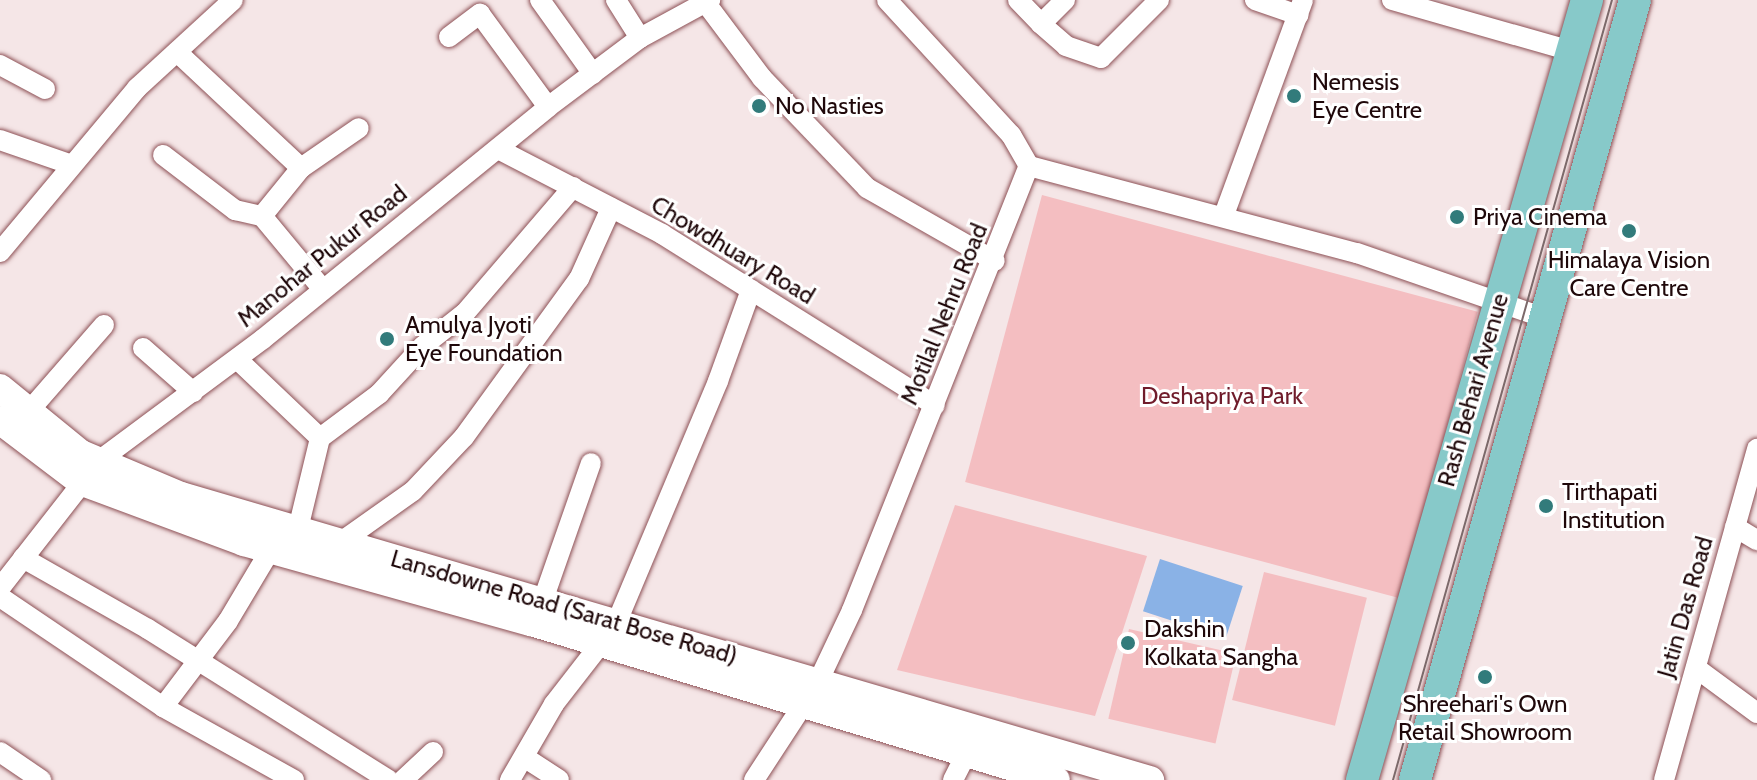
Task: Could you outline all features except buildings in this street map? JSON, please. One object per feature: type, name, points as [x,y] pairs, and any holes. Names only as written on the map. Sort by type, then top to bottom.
[{"type":"main road","name":"Rash Behari Avenue","points":[[1362,780],[1587,0]]},
{"type":"main road","name":"Rash Behari Avenue","points":[[1415,780],[1635,0]]},
{"type":"main road","name":"Lansdowne Road (Sarat Bose Road)","points":[[0,388],[81,454],[181,496],[543,600],[608,635],[802,707],[1056,780]]},
{"type":"main road","name":"Lansdowne Road (Sarat Bose Road)","points":[[0,420],[80,481],[271,549],[608,635],[818,682],[1150,780]]},
{"type":"street","points":[[0,252],[137,88],[233,0]]},
{"type":"street","points":[[540,0],[593,74]]},
{"type":"street","points":[[616,0],[640,38]]},
{"type":"street","points":[[887,0],[1011,135],[1029,166],[1224,215],[1545,318]]},
{"type":"street","points":[[1018,0],[1066,46],[1101,58],[1159,0]]},
{"type":"street","points":[[1041,24],[1065,0]]},
{"type":"street","points":[[1224,215],[1300,8],[1255,0]]},
{"type":"street","points":[[1392,0],[1571,51]]},
{"type":"street","points":[[707,1],[762,78],[867,188],[995,261]]},
{"type":"street","name":"Manohar Pukur Road","points":[[0,588],[80,481],[100,460],[237,359],[321,287],[548,107],[640,38],[707,1]]},
{"type":"street","points":[[449,37],[480,14],[548,107]]},
{"type":"street","points":[[177,52],[301,168]]},
{"type":"street","points":[[0,65],[45,89]]},
{"type":"street","points":[[262,216],[301,168],[359,128]]},
{"type":"street","points":[[0,140],[72,165]]},
{"type":"street","name":"Chowdhuary Road","points":[[498,149],[611,208],[751,290],[935,405]]},
{"type":"street","points":[[163,155],[235,210],[262,216],[321,287]]},
{"type":"street","name":"Motilal Nehru Road","points":[[754,780],[818,682],[901,497],[935,405],[995,261],[1029,166]]},
{"type":"street","points":[[298,529],[320,438],[379,394],[423,346],[465,313],[573,187]]},
{"type":"street","points":[[341,542],[413,491],[464,437],[579,279],[611,208]]},
{"type":"street","points":[[510,780],[527,759],[554,704],[608,635],[718,381],[751,290]]},
{"type":"street","points":[[29,411],[104,325]]},
{"type":"street","points":[[143,348],[193,392]]},
{"type":"street","points":[[237,359],[320,438]]},
{"type":"street","name":"Jatin Das Road","points":[[1664,780],[1757,449]]},
{"type":"street","points":[[543,600],[591,463]]},
{"type":"street","points":[[1735,527],[1757,540]]},
{"type":"street","points":[[163,707],[228,621],[271,549]]},
{"type":"street","points":[[23,558],[196,660],[389,780]]},
{"type":"street","points":[[0,597],[163,707],[294,780]]},
{"type":"street","points":[[1696,668],[1757,713]]},
{"type":"street","points":[[0,752],[41,780]]},
{"type":"street","points":[[403,780],[433,752]]},
{"type":"street","points":[[953,780],[966,754]]},
{"type":"street","points":[[527,759],[559,780]]},
{"type":"green space","name":"Deshapriya Park","points":[[1042,195],[1478,312],[1401,599],[965,482]]},
{"type":"green space","points":[[955,505],[1147,556],[1095,716],[897,670]]},
{"type":"green space","points":[[1264,572],[1367,598],[1335,726],[1232,700]]},
{"type":"green space","points":[[1129,629],[1236,654],[1215,743],[1108,719]]},
{"type":"water","points":[[1160,559],[1243,586],[1226,638],[1143,611]]},
{"type":"tram line","points":[[1393,780],[1612,0]]},
{"type":"place","name":"Nemesis Eye Centre","points":[[1294,96]]},
{"type":"place","name":"No Nasties","points":[[759,106]]},
{"type":"place","name":"Priya Cinema","points":[[1457,217]]},
{"type":"place","name":"Himalaya Vision Care Centre","points":[[1629,231]]},
{"type":"place","name":"Amulya Jyoti Eye Foundation","points":[[387,339]]},
{"type":"place","name":"Tirthapati Institution","points":[[1546,506]]},
{"type":"place","name":"Dakshin Kolkata Sangha","points":[[1128,643]]},
{"type":"place","name":"Shreehari's Own Retail Showroom","points":[[1485,677]]}]
